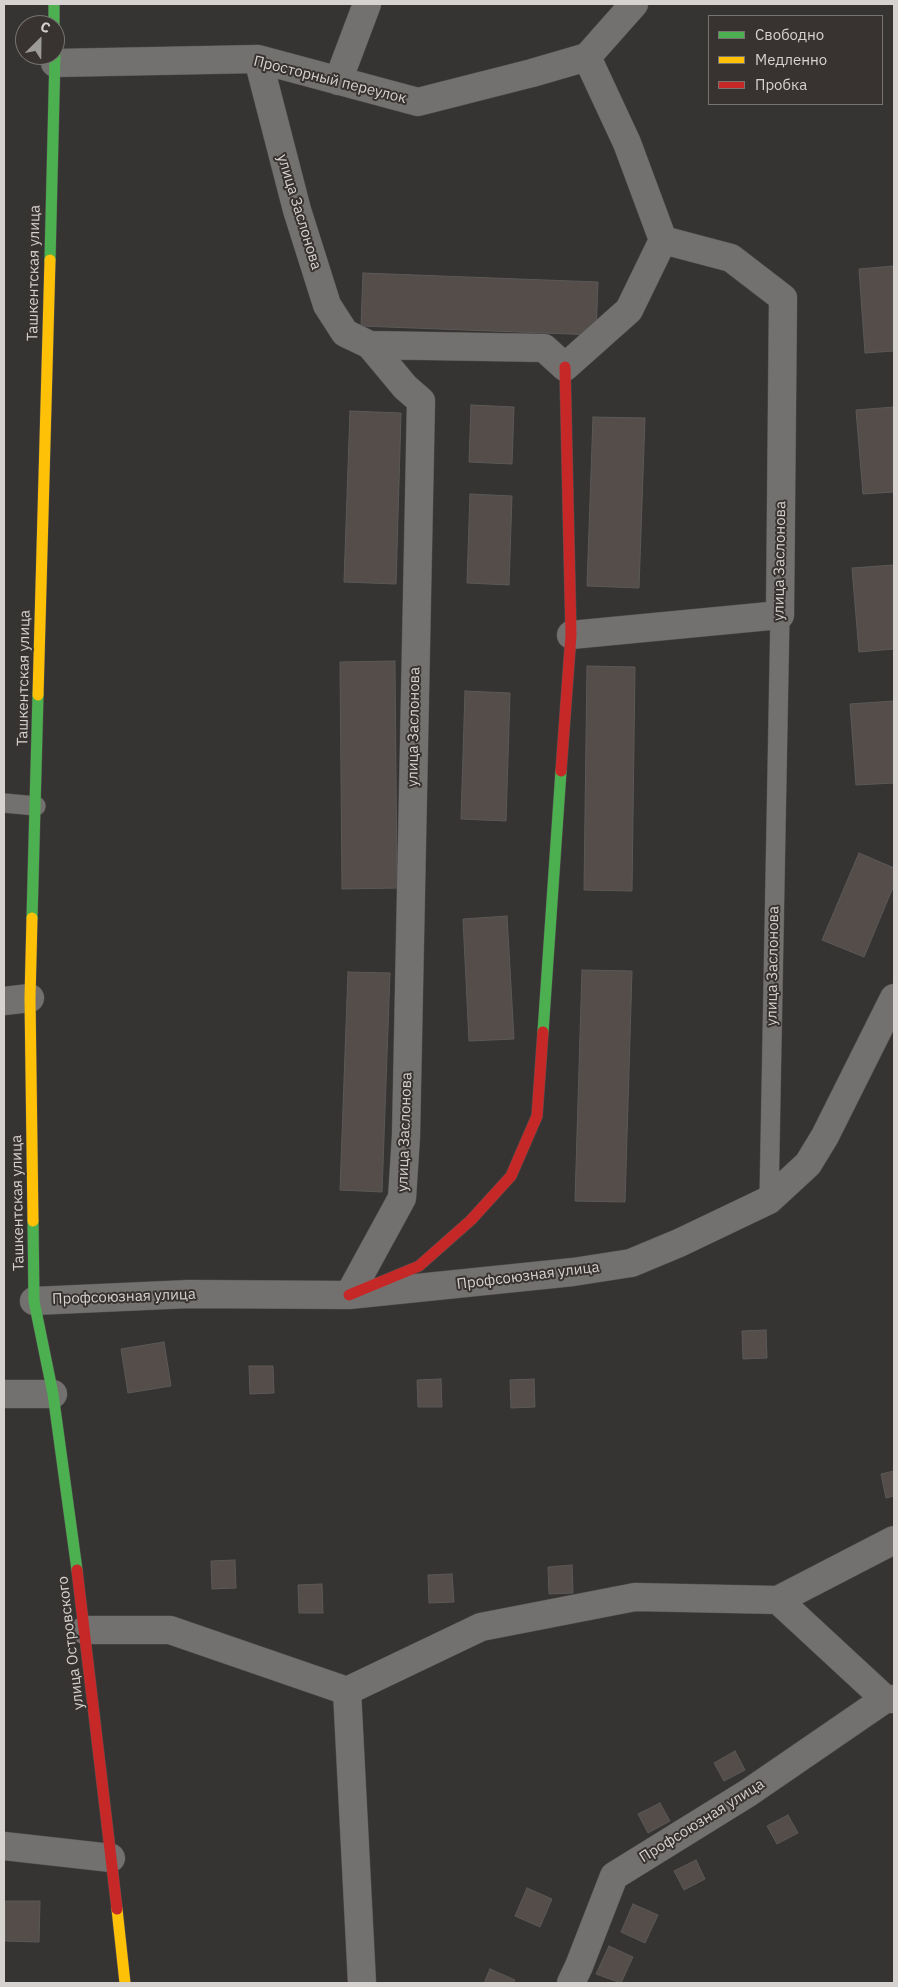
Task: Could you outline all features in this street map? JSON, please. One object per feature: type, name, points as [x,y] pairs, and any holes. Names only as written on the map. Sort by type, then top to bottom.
[{"type":"main road","name":"Ташкентская улица","points":[[34,1301],[30,998],[55,65]]},
{"type":"main road","points":[[350,1295],[418,1266],[470,1220],[510,1176],[536,1116],[570,635],[565,367]]},
{"type":"main road","name":"улица Островского","points":[[34,1301],[54,1394],[85,1630],[123,1983]]},
{"type":"street","points":[[338,81],[367,4]]},
{"type":"street","points":[[565,367],[629,310],[663,240],[627,143],[587,57],[634,4]]},
{"type":"street","name":"Просторный переулок","points":[[65,59],[258,59],[418,102],[587,57]]},
{"type":"street","name":"улица Заслонова","points":[[258,59],[297,210],[328,304],[345,333],[370,345],[405,387],[420,401],[406,1116],[402,1198],[350,1295]]},
{"type":"street","name":"улица Заслонова","points":[[663,240],[731,258],[784,298],[780,615]]},
{"type":"street","name":"улица Заслонова","points":[[370,345],[544,348],[565,367]]},
{"type":"street","points":[[570,635],[780,615]]},
{"type":"street","points":[[4,1001],[30,998]]},
{"type":"street","name":"Профсоюзная улица","points":[[34,1301],[189,1294],[350,1295],[564,1273],[631,1263],[679,1243],[769,1200],[808,1164],[825,1136],[894,998]]},
{"type":"street","points":[[4,1394],[54,1394]]},
{"type":"street","points":[[85,1630],[170,1630],[347,1691],[481,1627],[635,1598],[778,1600],[894,1540]]},
{"type":"street","name":"Профсоюзная улица","points":[[571,1983],[614,1876],[748,1793],[890,1699],[778,1600]]},
{"type":"street","points":[[347,1691],[362,1983]]},
{"type":"street","points":[[4,1846],[111,1858]]},
{"type":"lane","name":"улица Заслонова","points":[[769,1200],[780,615]]},
{"type":"lane","points":[[4,803],[36,806]]},
{"type":"building","points":[[894,266],[894,351],[865,353],[859,269]]},
{"type":"building","points":[[363,273],[598,282],[596,335],[361,326]]},
{"type":"building","points":[[471,405],[514,407],[512,464],[469,462]]},
{"type":"building","points":[[894,407],[894,492],[863,494],[856,410]]},
{"type":"building","points":[[350,411],[401,413],[396,584],[344,582]]},
{"type":"building","points":[[593,417],[645,418],[639,588],[587,586]]},
{"type":"building","points":[[470,494],[512,496],[509,585],[467,583]]},
{"type":"building","points":[[894,565],[894,649],[859,652],[852,568]]},
{"type":"building","points":[[395,661],[397,888],[342,889],[340,662]]},
{"type":"building","points":[[587,666],[635,667],[632,891],[584,890]]},
{"type":"building","points":[[465,691],[510,693],[506,821],[461,819]]},
{"type":"building","points":[[894,701],[894,783],[856,785],[850,704]]},
{"type":"building","points":[[859,853],[894,868],[894,885],[864,957],[822,940]]},
{"type":"building","points":[[507,916],[514,1039],[469,1041],[463,919]]},
{"type":"building","points":[[582,970],[632,971],[625,1202],[575,1201]]},
{"type":"building","points":[[348,972],[390,973],[382,1192],[340,1190]]},
{"type":"building","points":[[766,1330],[767,1358],[743,1359],[742,1331]]},
{"type":"building","points":[[164,1342],[171,1386],[128,1393],[121,1349]]},
{"type":"building","points":[[249,1366],[273,1366],[274,1393],[250,1394]]},
{"type":"building","points":[[441,1379],[442,1407],[418,1407],[417,1380]]},
{"type":"building","points":[[534,1379],[535,1407],[511,1408],[510,1380]]},
{"type":"building","points":[[894,1471],[894,1496],[886,1498],[881,1474]]},
{"type":"building","points":[[235,1560],[236,1588],[212,1589],[211,1561]]},
{"type":"building","points":[[572,1565],[573,1593],[549,1594],[548,1567]]},
{"type":"building","points":[[452,1574],[454,1602],[429,1603],[428,1575]]},
{"type":"building","points":[[322,1584],[323,1613],[299,1613],[298,1585]]},
{"type":"building","points":[[735,1751],[745,1770],[724,1781],[714,1763]]},
{"type":"building","points":[[660,1803],[670,1821],[648,1833],[638,1814]]},
{"type":"building","points":[[788,1815],[798,1833],[777,1844],[767,1826]]},
{"type":"building","points":[[696,1860],[705,1879],[684,1890],[674,1871]]},
{"type":"building","points":[[527,1888],[552,1899],[540,1927],[515,1916]]},
{"type":"building","points":[[5,1901],[40,1901],[39,1942],[5,1941]]},
{"type":"building","points":[[633,1904],[658,1915],[645,1943],[621,1932]]},
{"type":"building","points":[[609,1946],[633,1957],[621,1983],[596,1974]]},
{"type":"building","points":[[490,1969],[515,1980],[513,1983],[484,1983]]},
{"type":"traffic: fast","points":[[54,4],[54,15]]},
{"type":"traffic: fast","points":[[50,260],[55,65]]},
{"type":"traffic: fast","points":[[32,918],[38,695]]},
{"type":"traffic: fast","points":[[543,1032],[561,771]]},
{"type":"traffic: fast","points":[[33,1221],[34,1301],[53,1394],[77,1570]]},
{"type":"traffic: slow","points":[[38,695],[50,260]]},
{"type":"traffic: slow","points":[[32,918],[30,998],[33,1221]]},
{"type":"traffic: slow","points":[[117,1909],[125,1983]]},
{"type":"traffic: jam","points":[[561,771],[571,635],[565,367]]},
{"type":"traffic: jam","points":[[349,1295],[419,1266],[471,1220],[511,1176],[537,1116],[543,1032]]},
{"type":"traffic: jam","points":[[77,1570],[117,1909]]}]
